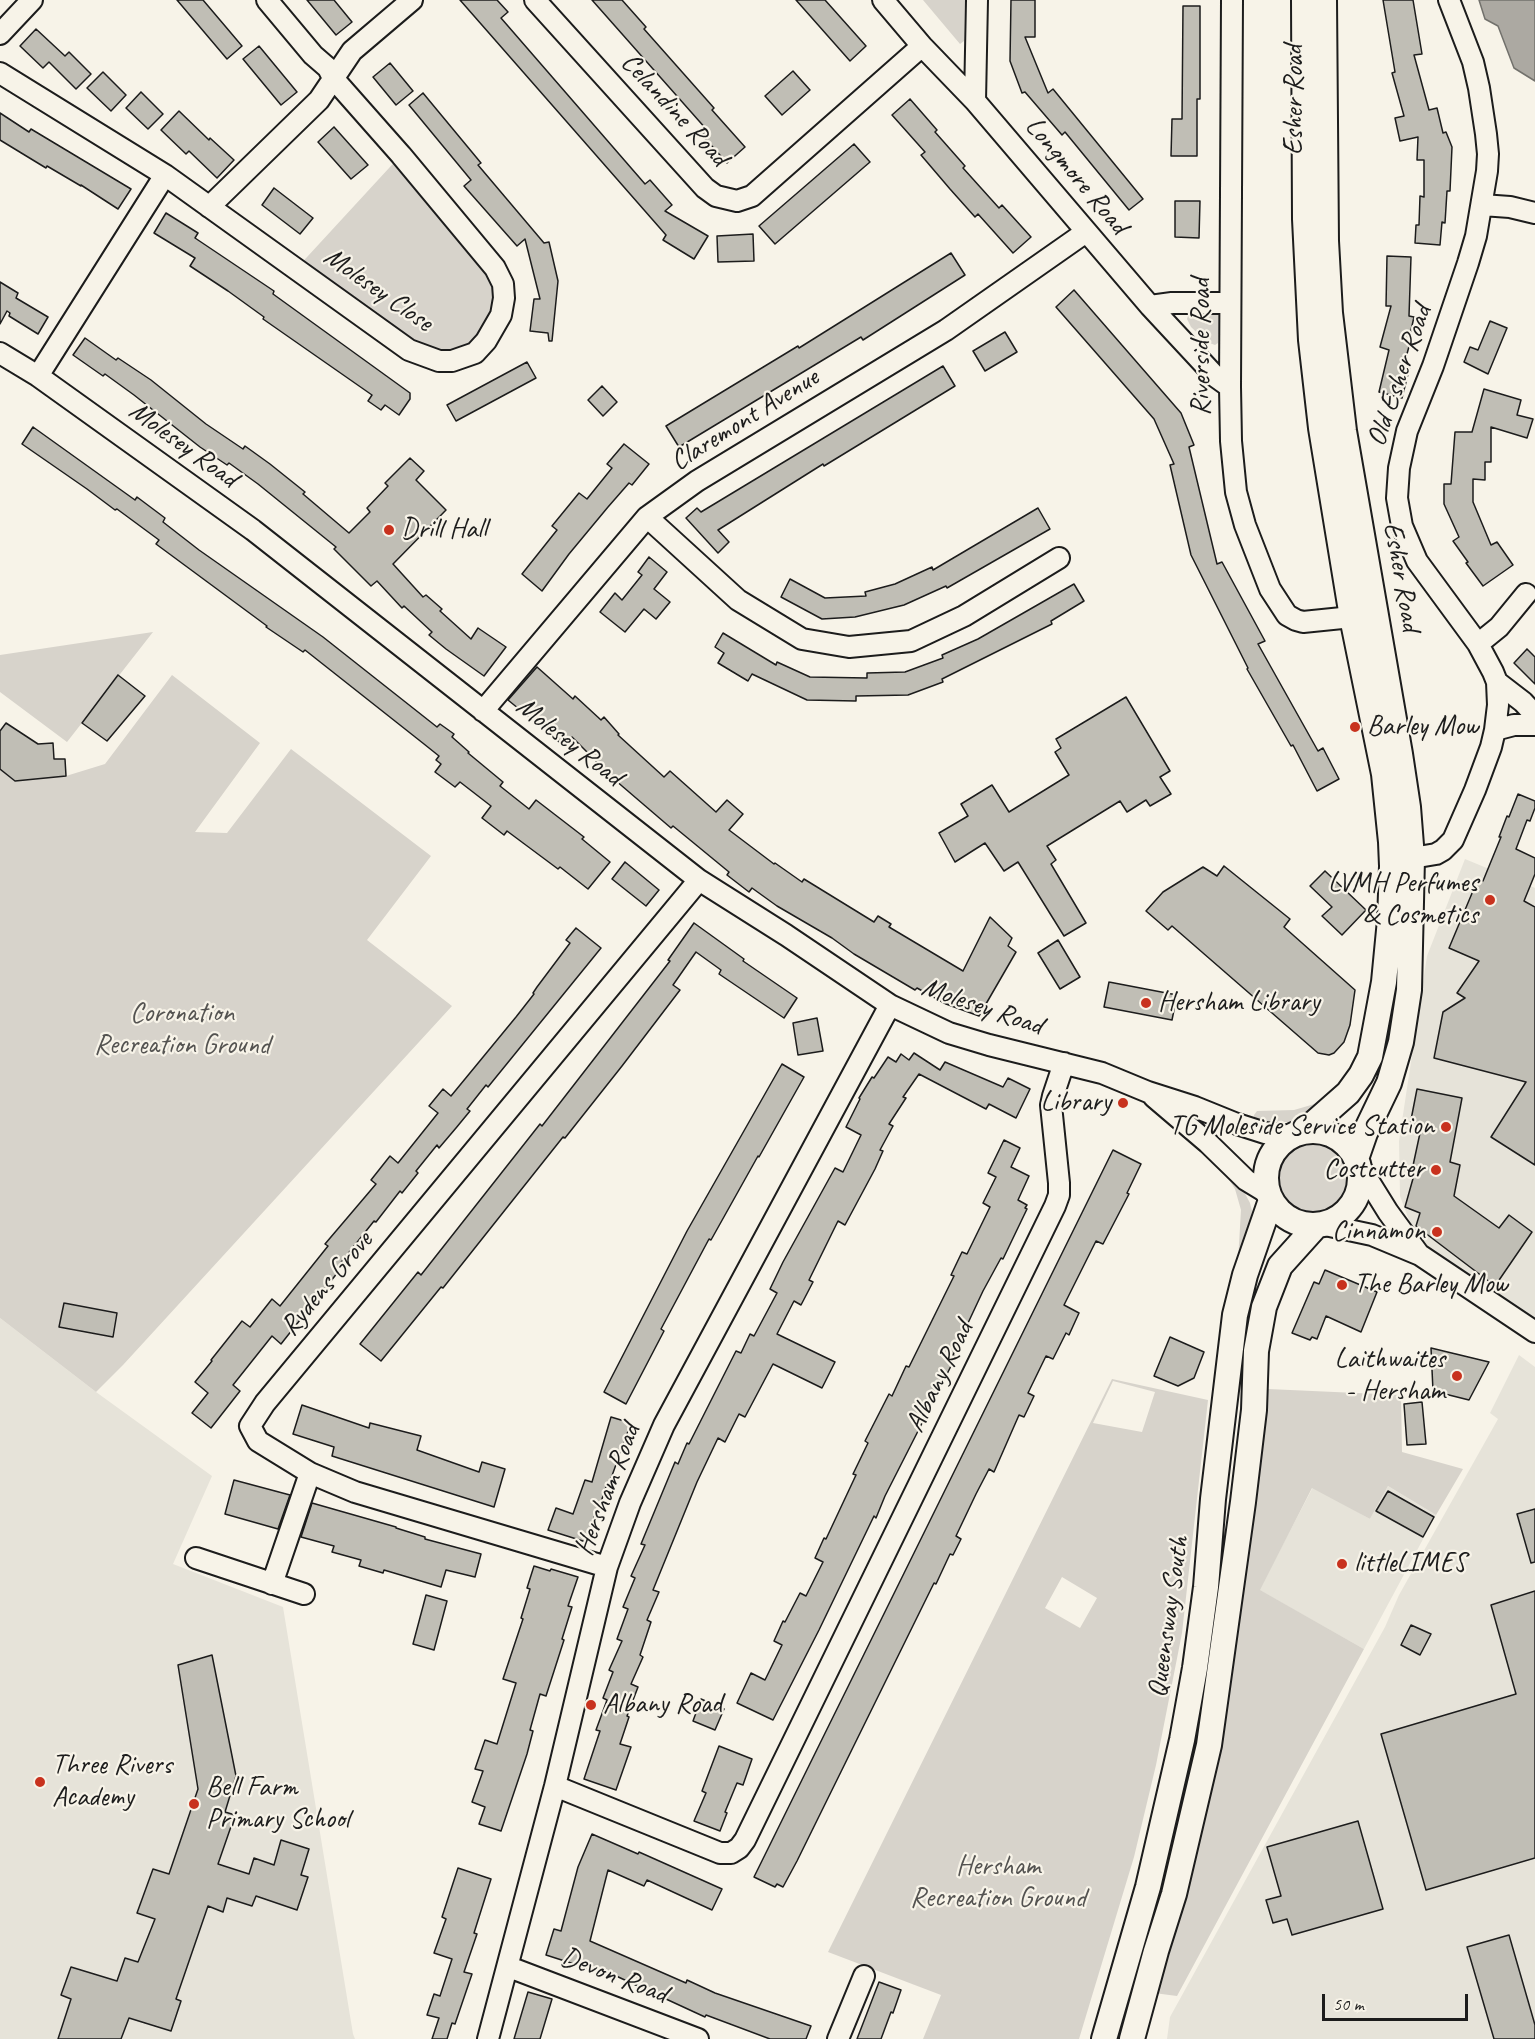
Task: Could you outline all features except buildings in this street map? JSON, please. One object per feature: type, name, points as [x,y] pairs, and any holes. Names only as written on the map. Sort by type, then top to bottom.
[{"type":"main road","name":"Esher Road","points":[[1298,1133],[1348,1093],[1370,1057],[1382,992],[1390,920],[1392,866],[1389,815],[1379,743],[1352,617],[1323,439],[1311,340],[1305,219],[1304,0]]},
{"type":"main road","name":"Esher Road","points":[[1324,0],[1326,241],[1330,313],[1344,431],[1400,754],[1408,807],[1412,858],[1409,990],[1401,1042],[1389,1083],[1365,1133],[1359,1162]]},
{"type":"main road","points":[[1298,1133],[1329,1133],[1338,1138],[1359,1162],[1360,1181],[1352,1203],[1338,1219],[1320,1225],[1306,1225],[1287,1219],[1275,1208],[1267,1184],[1269,1165],[1280,1145],[1298,1133]]},
{"type":"main road","name":"Queensway South","points":[[1104,2039],[1148,1887],[1182,1740],[1206,1587],[1213,1499],[1235,1315],[1270,1197]]},
{"type":"main road","name":"Queensway South","points":[[1132,2039],[1174,1894],[1209,1745],[1244,1490],[1254,1410],[1256,1351],[1264,1307],[1280,1266],[1320,1225]]},
{"type":"street","points":[[0,34],[32,0]]},
{"type":"street","name":"Molesey Close","points":[[0,73],[165,175],[409,350],[439,361],[452,361],[475,353],[486,341],[501,315],[504,298],[503,284],[495,268],[333,78],[328,68],[313,55],[267,0]]},
{"type":"street","points":[[209,207],[319,100],[352,51],[412,0]]},
{"type":"street","name":"Celandine Road","points":[[535,0],[705,188],[716,196],[737,201],[752,196],[922,46]]},
{"type":"street","name":"Longmore Road","points":[[883,0],[922,46],[975,101],[1150,306],[1216,377],[1230,387]]},
{"type":"street","points":[[975,101],[977,0]]},
{"type":"street","name":"Riverside Road","points":[[1232,0],[1230,387],[1231,441],[1236,492],[1245,525],[1269,589],[1287,615],[1296,621],[1315,622],[1352,617]]},
{"type":"street","name":"Old Esher Road","points":[[1412,858],[1436,854],[1453,840],[1485,765],[1495,730],[1498,705],[1497,682],[1490,665],[1478,644],[1417,561],[1410,549],[1399,514],[1397,483],[1401,452],[1468,263],[1482,205],[1488,154],[1473,62],[1449,0]]},
{"type":"street","points":[[39,376],[165,175]]},
{"type":"street","points":[[1482,205],[1510,207],[1535,213]]},
{"type":"street","name":"Claremont Avenue","points":[[483,711],[646,518],[697,482],[946,330],[1086,232]]},
{"type":"street","points":[[1150,306],[1172,303],[1230,303]]},
{"type":"street","name":"Molesey Road","points":[[0,353],[39,376],[253,530],[699,880],[891,1005],[950,1033],[989,1046],[1064,1063],[1120,1080],[1264,1133],[1298,1133]]},
{"type":"street","points":[[646,518],[738,600],[802,639],[849,647],[911,641],[964,616],[1059,558]]},
{"type":"street","points":[[1478,644],[1498,627],[1526,594]]},
{"type":"street","points":[[1497,682],[1523,702],[1535,715]]},
{"type":"street","points":[[1495,730],[1514,725],[1535,725]]},
{"type":"street","name":"Rydens Grove","points":[[608,1567],[356,1492],[310,1473],[258,1441],[250,1426],[265,1403],[699,880]]},
{"type":"street","name":"Hersham Road","points":[[488,2039],[509,1967],[608,1567],[630,1503],[664,1425],[891,1005]]},
{"type":"street","name":"Albany Road","points":[[555,1786],[720,1853],[731,1853],[745,1840],[1055,1206],[1059,1195],[1059,1183],[1051,1105],[1064,1063]]},
{"type":"street","name":"Molesey Road","points":[[1148,1092],[1208,1143],[1246,1180],[1270,1197]]},
{"type":"street","points":[[1359,1162],[1397,1226],[1420,1256]]},
{"type":"street","points":[[1320,1225],[1372,1236],[1420,1256],[1535,1332]]},
{"type":"street","points":[[272,1584],[310,1473]]},
{"type":"street","points":[[196,1558],[304,1594]]},
{"type":"street","name":"Devon Road","points":[[509,1967],[698,2039]]},
{"type":"street","points":[[838,2039],[864,1976]]},
{"type":"shaded area","points":[[1479,0],[1535,0],[1535,81],[1514,68],[1498,26],[1485,19]]},
{"type":"shaded area","points":[[1465,859],[1535,888],[1535,1321],[1418,1244],[1400,1196],[1399,1141],[1427,956]]},
{"type":"shaded area","name":"Bell Farm Primary School","points":[[0,1318],[96,1392],[212,1476],[173,1564],[283,1607],[355,2039],[0,2039]]},
{"type":"shaded area","points":[[1519,1355],[1535,1367],[1535,2039],[1167,2039],[1170,2017],[1385,1627],[1399,1595],[1498,1419],[1490,1413]]},
{"type":"shaded area","name":"littleLIMES","points":[[1388,1486],[1436,1515],[1364,1649],[1259,1590],[1313,1487],[1370,1519]],"holes":[[[1388,1491],[1434,1517],[1423,1537],[1377,1511]]]},
{"type":"green space","points":[[923,0],[965,0],[964,41],[960,44]]},
{"type":"green space","points":[[401,155],[503,284],[486,341],[439,361],[296,269]]},
{"type":"green space","points":[[1216,311],[1220,317],[1218,343],[1215,345],[1207,342],[1191,327],[1187,319],[1189,313]]},
{"type":"green space","points":[[153,632],[67,742],[0,692],[0,655]]},
{"type":"green space","name":"Coronation Recreation Ground","points":[[172,675],[260,743],[195,832],[227,833],[291,749],[431,856],[367,940],[452,1006],[96,1392],[0,1318],[0,769],[15,781],[66,776],[105,764]]},
{"type":"green space","points":[[1318,1103],[1305,1115],[1289,1122],[1272,1122],[1254,1118],[1257,1111],[1294,1110]]},
{"type":"green space","points":[[1314,1142],[1334,1148],[1344,1158],[1350,1178],[1344,1198],[1334,1208],[1314,1214],[1294,1208],[1284,1198],[1278,1178],[1284,1158],[1294,1148]]},
{"type":"green space","points":[[1228,1173],[1241,1186],[1252,1211],[1247,1240],[1238,1261],[1241,1210],[1235,1189],[1226,1175]]},
{"type":"green space","name":"Hersham Recreation Ground","points":[[1112,1379],[1208,1400],[1182,1633],[1156,1765],[1134,1857],[1079,2039],[923,2039],[941,1995],[828,1952]],"holes":[[[1113,1381],[1155,1392],[1142,1432],[1093,1423]],[[1062,1577],[1097,1598],[1080,1628],[1045,1608]]]},
{"type":"green space","points":[[1268,1389],[1401,1395],[1402,1452],[1463,1469],[1436,1515],[1388,1486],[1370,1519],[1312,1488],[1260,1590],[1364,1649],[1177,1996],[1154,1993],[1235,1586]]},
{"type":"place","name":"Drill Hall","points":[[389,530]]},
{"type":"place","name":"Barley Mow","points":[[1355,727]]},
{"type":"place","name":"LVMH Perfumes & Cosmetics","points":[[1490,900]]},
{"type":"place","name":"Hersham Library","points":[[1146,1003]]},
{"type":"place","name":"Library","points":[[1123,1103]]},
{"type":"place","name":"TG Moleside Service Station","points":[[1446,1127]]},
{"type":"place","name":"Costcutter","points":[[1436,1170]]},
{"type":"place","name":"Cinnamon","points":[[1437,1232]]},
{"type":"place","name":"The Barley Mow","points":[[1342,1285]]},
{"type":"place","name":"Laithwaites - Hersham","points":[[1457,1376]]},
{"type":"place","name":"littleLIMES","points":[[1342,1564]]},
{"type":"place","name":"Albany Road","points":[[591,1705]]},
{"type":"place","name":"Three Rivers Academy","points":[[40,1782]]},
{"type":"place","name":"Bell Farm Primary School","points":[[194,1804]]}]
